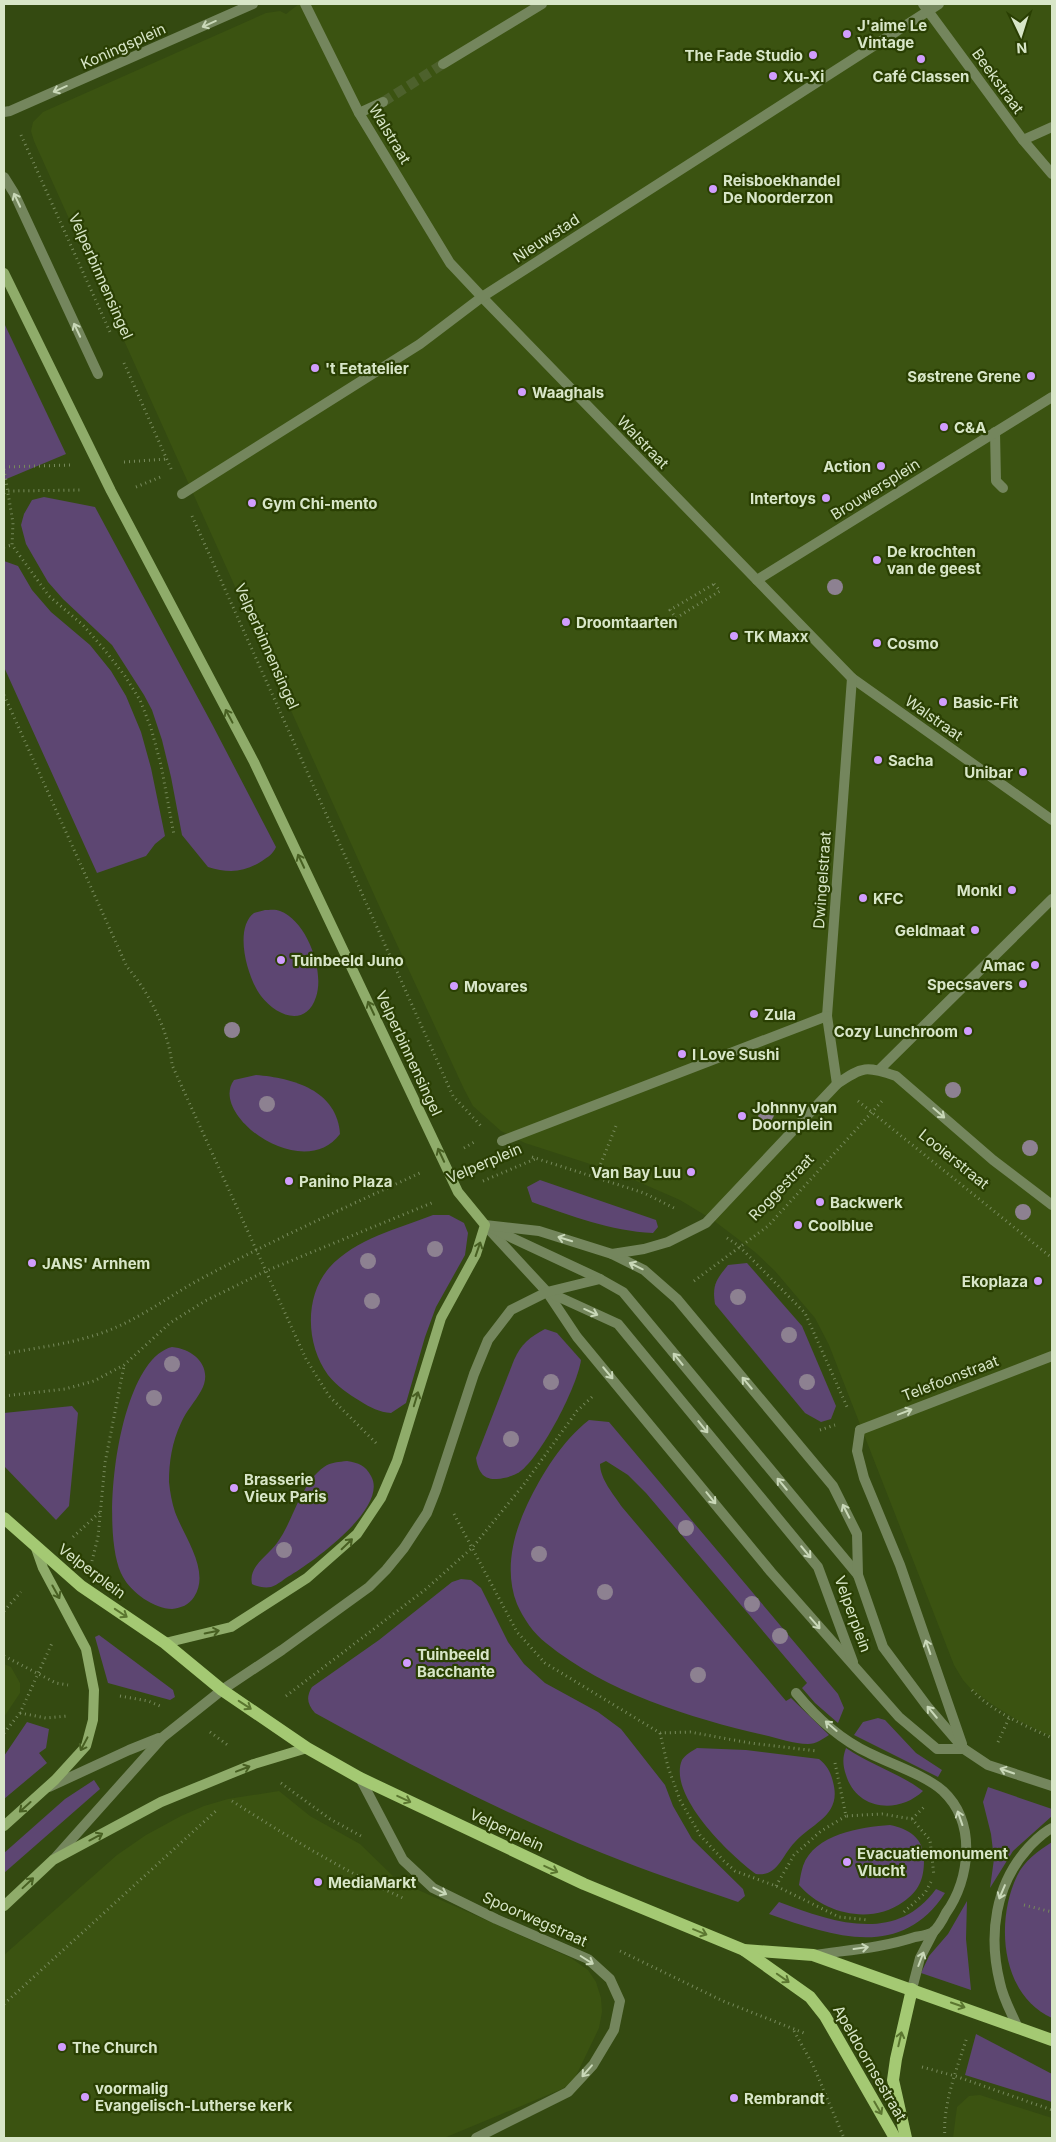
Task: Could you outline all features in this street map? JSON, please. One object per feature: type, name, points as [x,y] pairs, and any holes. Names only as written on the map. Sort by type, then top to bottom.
[{"type":"main road","name":"Velperplein","points":[[4,1518],[81,1586],[165,1643],[222,1690],[307,1748],[360,1778],[584,1884],[744,1950],[813,1955],[1052,2040]]},
{"type":"main road","name":"Apeldoornsestraat","points":[[744,1950],[810,1997],[820,2010],[895,2138]]},
{"type":"main road","name":"Apeldoornsestraat","points":[[906,2138],[893,2080],[912,1989]]},
{"type":"street","name":"Koningsplein","points":[[7,112],[253,4]]},
{"type":"street","name":"Walstraat","points":[[306,4],[359,113],[450,263],[852,678],[1052,820]]},
{"type":"street","points":[[444,64],[542,4]]},
{"type":"street","name":"Nieuwstad","points":[[182,494],[420,344],[482,297],[925,7],[939,4]]},
{"type":"street","name":"Beekstraat","points":[[925,7],[1023,140],[1052,174]]},
{"type":"street","points":[[359,113],[383,102]]},
{"type":"street","points":[[1023,140],[1052,126]]},
{"type":"street","points":[[4,177],[14,194],[98,374]]},
{"type":"street","name":"Velperbinnensingel","points":[[4,273],[111,491],[254,762],[458,1192],[485,1225]]},
{"type":"street","name":"Brouwersplein","points":[[757,580],[1052,398]]},
{"type":"street","points":[[995,432],[996,481],[1003,488]]},
{"type":"street","name":"Dwingelstraat","points":[[837,1084],[827,1016],[852,678]]},
{"type":"street","points":[[879,1070],[1052,899]]},
{"type":"street","points":[[502,1141],[827,1016]]},
{"type":"street","name":"Roggestraat","points":[[706,1223],[837,1084],[864,1068],[879,1070]]},
{"type":"street","name":"Looierstraat","points":[[879,1070],[896,1076],[993,1160],[1052,1205]]},
{"type":"street","name":"Velperplein","points":[[612,1254],[644,1249],[668,1242],[706,1223]]},
{"type":"street","points":[[485,1225],[600,1279]]},
{"type":"street","points":[[485,1225],[547,1292]]},
{"type":"street","points":[[165,1643],[231,1627],[307,1578],[357,1534],[381,1498],[397,1461],[441,1318],[476,1254],[485,1225]]},
{"type":"street","name":"Velperplein","points":[[485,1225],[539,1231],[612,1254],[644,1270],[677,1299],[833,1486],[857,1534],[858,1575]]},
{"type":"street","points":[[4,1906],[53,1860],[162,1737],[222,1690],[282,1650],[368,1587],[404,1548],[427,1513],[474,1374],[488,1340],[511,1310],[547,1292],[600,1279]]},
{"type":"street","name":"Velperplein","points":[[600,1279],[624,1292],[858,1575]]},
{"type":"street","name":"Velperplein","points":[[547,1292],[577,1337],[771,1572],[855,1668]]},
{"type":"street","name":"Velperplein","points":[[547,1292],[618,1324],[818,1567],[855,1668]]},
{"type":"street","name":"Telefoonstraat","points":[[964,1749],[900,1565],[864,1478],[857,1451],[860,1430],[1052,1356]]},
{"type":"street","points":[[4,1826],[86,1746],[93,1720],[94,1690],[86,1648],[43,1568],[36,1548]]},
{"type":"street","points":[[858,1575],[883,1647],[927,1706],[964,1749],[988,1765],[1052,1786]]},
{"type":"street","points":[[855,1668],[899,1717],[937,1749],[964,1749]]},
{"type":"street","points":[[796,1693],[809,1708],[843,1737],[866,1752],[910,1771],[943,1791],[960,1814],[967,1848],[961,1885],[956,1899],[934,1931],[920,1958],[912,1989]]},
{"type":"street","points":[[45,1788],[162,1737]]},
{"type":"street","points":[[53,1860],[161,1802],[254,1764],[307,1748]]},
{"type":"street","name":"Spoorwegstraat","points":[[360,1778],[403,1860],[433,1888],[496,1919],[588,1959],[610,1979],[620,2001],[614,2030],[593,2065],[568,2092],[476,2138]]},
{"type":"street","points":[[1017,2026],[1000,1985],[993,1943],[999,1898],[1016,1862],[1042,1832],[1052,1828]]},
{"type":"street","points":[[813,1955],[894,1944],[934,1931]]},
{"type":"path","name":"Velperbinnensingel","points":[[7,112],[111,334]]},
{"type":"path","name":"Velperbinnensingel","points":[[123,361],[453,1096],[488,1134],[536,1159]]},
{"type":"path","points":[[4,469],[12,523],[12,545],[49,596],[83,625],[103,648],[125,676],[140,700],[151,728],[174,835]]},
{"type":"path","points":[[4,547],[12,545]]},
{"type":"path","points":[[714,584],[720,591],[683,614],[676,618],[670,610],[714,584]]},
{"type":"path","points":[[4,695],[127,967],[142,984],[170,1047],[172,1065],[306,1360],[329,1396],[389,1456],[397,1461]]},
{"type":"path","name":"Roggestraat","points":[[690,1284],[738,1246],[768,1226],[902,1081]]},
{"type":"path","name":"Looierstraat","points":[[837,1084],[1052,1258]]},
{"type":"path","points":[[595,1178],[630,1092]]},
{"type":"path","name":"Velperplein","points":[[4,1354],[74,1342],[108,1331],[143,1315],[206,1275],[426,1171],[477,1141],[502,1141]]},
{"type":"path","name":"Velperplein","points":[[4,1396],[65,1389],[94,1381],[124,1365],[170,1323],[205,1301],[266,1271],[536,1159],[644,1193],[706,1223]]},
{"type":"path","name":"Velperplein","points":[[95,1555],[105,1463],[124,1365]]},
{"type":"path","points":[[286,1696],[426,1589],[472,1548],[525,1483],[577,1411],[597,1392]]},
{"type":"path","points":[[436,1490],[454,1513],[517,1632],[545,1663],[660,1733],[690,1732],[750,1743],[832,1753]]},
{"type":"path","name":"Velperplein","points":[[73,1537],[100,1511]]},
{"type":"path","points":[[4,1611],[21,1592]]},
{"type":"path","points":[[4,1733],[20,1713],[57,1634]]},
{"type":"path","points":[[4,1656],[56,1682],[72,1686]]},
{"type":"path","points":[[979,1697],[1009,1718],[1052,1738]]},
{"type":"path","points":[[20,1713],[46,1718],[66,1716],[76,1718]]},
{"type":"path","points":[[660,1733],[668,1767],[680,1800],[700,1835],[735,1871],[776,1886],[838,1917],[869,1920]]},
{"type":"path","points":[[843,1737],[832,1753],[846,1816]]},
{"type":"path","points":[[4,2004],[218,1809],[231,1801],[290,1838],[371,1883],[413,1902]]},
{"type":"path","points":[[776,1886],[794,1855],[821,1831],[846,1816],[882,1814],[912,1819],[930,1840],[934,1876],[925,1894],[903,1912]]},
{"type":"path","points":[[794,2030],[813,2066],[844,2138]]},
{"type":"path","points":[[913,2065],[955,2076],[1052,2110]]},
{"type":"path","points":[[945,2138],[944,2125],[955,2076]]},
{"type":"shaded area","points":[[299,4],[1052,4],[1052,1737],[1017,1720],[971,1689],[954,1665],[829,1345],[815,1318],[775,1271],[755,1252],[713,1220],[680,1200],[618,1173],[525,1143],[501,1131],[473,1106],[381,910],[34,141],[31,131],[33,122],[43,112],[266,13],[280,11],[286,14]]},
{"type":"shaded area","points":[[4,323],[66,454],[4,480]]},
{"type":"shaded area","points":[[44,497],[95,507],[276,847],[262,861],[249,868],[236,871],[208,867],[182,835],[162,740],[152,710],[144,695],[112,645],[63,599],[48,582],[26,544],[21,525],[24,514],[32,500]]},
{"type":"shaded area","points":[[4,561],[18,566],[32,590],[51,612],[90,645],[111,671],[126,696],[141,732],[151,768],[165,836],[155,844],[146,856],[97,873],[4,667]]},
{"type":"shaded area","points":[[265,910],[280,911],[290,916],[306,936],[312,948],[318,974],[316,997],[311,1007],[305,1013],[298,1016],[282,1013],[267,1003],[251,978],[245,954],[244,930],[248,920],[254,913]]},
{"type":"shaded area","points":[[256,1075],[284,1079],[311,1089],[331,1107],[337,1119],[340,1134],[324,1147],[304,1152],[283,1148],[263,1139],[246,1126],[234,1110],[230,1094],[234,1080]]},
{"type":"shaded area","points":[[540,1180],[656,1220],[658,1227],[653,1233],[606,1226],[532,1202],[527,1187]]},
{"type":"shaded area","points":[[433,1215],[449,1215],[464,1223],[468,1233],[465,1255],[436,1307],[425,1337],[406,1403],[391,1413],[383,1412],[368,1406],[343,1390],[328,1375],[321,1363],[315,1350],[312,1336],[311,1321],[315,1293],[329,1268],[352,1249],[378,1236]]},
{"type":"shaded area","points":[[747,1263],[802,1326],[836,1406],[831,1419],[821,1422],[805,1413],[715,1304],[715,1287],[724,1270],[728,1265]]},
{"type":"shaded area","points":[[545,1329],[557,1333],[581,1360],[573,1386],[558,1418],[540,1449],[522,1470],[507,1477],[488,1478],[480,1470],[476,1458],[517,1354],[526,1342]]},
{"type":"shaded area","points":[[172,1347],[188,1351],[195,1356],[204,1367],[205,1375],[201,1391],[185,1414],[175,1437],[170,1460],[169,1482],[172,1501],[198,1565],[199,1576],[198,1587],[190,1602],[182,1607],[172,1609],[158,1606],[144,1599],[127,1583],[116,1556],[112,1525],[113,1489],[118,1451],[126,1414],[138,1383],[153,1359]]},
{"type":"shaded area","points":[[72,1406],[78,1413],[69,1506],[56,1520],[4,1466],[4,1413]]},
{"type":"shaded area","points":[[589,1420],[609,1422],[838,1694],[844,1708],[838,1723],[815,1703],[802,1688],[807,1683],[646,1493],[628,1475],[606,1461],[600,1464],[605,1481],[622,1507],[786,1701],[791,1698],[829,1735],[814,1743],[797,1743],[707,1720],[650,1701],[595,1676],[542,1639],[529,1625],[522,1615],[513,1592],[511,1566],[514,1541],[527,1505],[546,1470],[561,1448]]},
{"type":"shaded area","points":[[347,1461],[361,1465],[371,1476],[374,1489],[369,1503],[360,1517],[331,1546],[279,1583],[271,1587],[259,1587],[252,1584],[253,1572],[283,1534],[309,1483],[327,1465]]},
{"type":"shaded area","points":[[461,1579],[471,1580],[481,1588],[508,1642],[524,1664],[545,1683],[598,1712],[621,1729],[665,1785],[673,1806],[692,1839],[743,1889],[745,1896],[738,1902],[635,1866],[565,1838],[456,1787],[315,1713],[310,1707],[308,1700],[312,1687],[379,1640],[452,1582]]},
{"type":"shaded area","points":[[99,1635],[173,1690],[175,1697],[170,1700],[108,1683],[95,1637]]},
{"type":"shaded area","points":[[4,1664],[11,1667],[20,1683],[20,1693],[4,1717]]},
{"type":"shaded area","points":[[878,1718],[885,1720],[916,1753],[942,1770],[938,1777],[854,1735],[863,1722]]},
{"type":"shaded area","points":[[27,1722],[49,1729],[46,1748],[39,1753],[47,1763],[4,1799],[4,1756]]},
{"type":"shaded area","points":[[697,1748],[746,1750],[819,1759],[831,1775],[835,1793],[834,1802],[824,1817],[790,1847],[775,1869],[763,1874],[756,1874],[732,1854],[704,1823],[692,1807],[684,1790],[680,1774],[682,1760]]},
{"type":"shaded area","points":[[846,1748],[923,1791],[913,1798],[891,1806],[869,1802],[859,1796],[851,1787],[843,1762]]},
{"type":"shaded area","points":[[94,1780],[100,1789],[4,1873],[4,1853],[65,1799]]},
{"type":"shaded area","points":[[988,1787],[1052,1809],[1052,1816],[1013,1851],[990,1888],[994,1859],[991,1834],[983,1802]]},
{"type":"shaded area","points":[[279,1791],[310,1816],[360,1844],[398,1881],[571,1958],[588,1970],[596,1982],[601,1998],[602,2012],[599,2028],[575,2078],[562,2089],[444,2138],[4,2138],[4,1955],[117,1855],[146,1835],[204,1806],[228,1799]]},
{"type":"shaded area","points":[[890,1825],[903,1829],[914,1836],[918,1840],[923,1852],[924,1867],[920,1884],[903,1902],[877,1913],[848,1913],[821,1903],[799,1885],[803,1866],[817,1846],[828,1839],[853,1830]]},
{"type":"shaded area","points":[[1052,1842],[1052,2018],[1035,2007],[1022,1993],[1013,1975],[1007,1956],[1005,1935],[1006,1914],[1010,1894],[1017,1876],[1027,1861]]},
{"type":"shaded area","points":[[936,1889],[945,1893],[927,1914],[908,1928],[887,1935],[864,1937],[841,1935],[817,1930],[769,1914],[779,1902],[842,1921],[862,1924],[883,1923],[902,1917],[920,1906]]},
{"type":"shaded area","points":[[967,1901],[966,1939],[971,1990],[921,1973],[929,1956],[948,1934]]},
{"type":"shaded area","points":[[976,2034],[1052,2074],[1052,2102],[965,2075]]},
{"type":"shaded area","points":[[980,2095],[1052,2118],[1052,2138],[953,2138],[957,2107],[969,2096]]},
{"type":"tunnel","points":[[383,102],[443,64]]},
{"type":"place","name":"J'aime Le Vintage","points":[[847,34]]},
{"type":"place","name":"The Fade Studio","points":[[813,55]]},
{"type":"place","name":"Café Classen","points":[[921,59]]},
{"type":"place","name":"Xu-Xi","points":[[773,76]]},
{"type":"place","name":"Reisboekhandel De Noorderzon","points":[[713,189]]},
{"type":"place","name":"'t Eetatelier","points":[[315,368]]},
{"type":"place","name":"Søstrene Grene","points":[[1031,376]]},
{"type":"place","name":"Waaghals","points":[[522,392]]},
{"type":"place","name":"C&A","points":[[944,427]]},
{"type":"place","name":"Action","points":[[881,466]]},
{"type":"place","name":"Intertoys","points":[[826,498]]},
{"type":"place","name":"Gym Chi-mento","points":[[252,503]]},
{"type":"place","name":"De krochten van de geest","points":[[877,560]]},
{"type":"place","name":"Droomtaarten","points":[[566,622]]},
{"type":"place","name":"TK Maxx","points":[[734,636]]},
{"type":"place","name":"Cosmo","points":[[877,643]]},
{"type":"place","name":"Basic-Fit","points":[[943,702]]},
{"type":"place","name":"Sacha","points":[[878,760]]},
{"type":"place","name":"Unibar","points":[[1023,772]]},
{"type":"place","name":"Monkl","points":[[1012,890]]},
{"type":"place","name":"KFC","points":[[863,898]]},
{"type":"place","name":"Geldmaat","points":[[975,930]]},
{"type":"place","name":"Tuinbeeld Juno","points":[[281,960]]},
{"type":"place","name":"Amac","points":[[1035,965]]},
{"type":"place","name":"Specsavers","points":[[1023,984]]},
{"type":"place","name":"Movares","points":[[454,986]]},
{"type":"place","name":"Zula","points":[[754,1014]]},
{"type":"place","name":"Cozy Lunchroom","points":[[968,1031]]},
{"type":"place","name":"I Love Sushi","points":[[682,1054]]},
{"type":"place","name":"Johnny van Doornplein","points":[[742,1116]]},
{"type":"place","name":"Van Bay Luu","points":[[691,1172]]},
{"type":"place","name":"Panino Plaza","points":[[289,1181]]},
{"type":"place","name":"Backwerk","points":[[820,1202]]},
{"type":"place","name":"Coolblue","points":[[798,1225]]},
{"type":"place","name":"JANS' Arnhem","points":[[32,1263]]},
{"type":"place","name":"Ekoplaza","points":[[1038,1281]]},
{"type":"place","name":"Brasserie Vieux Paris","points":[[234,1488]]},
{"type":"place","name":"Tuinbeeld Bacchante","points":[[407,1663]]},
{"type":"place","name":"Evacuatiemonument Vlucht","points":[[847,1862]]},
{"type":"place","name":"MediaMarkt","points":[[318,1882]]},
{"type":"place","name":"The Church","points":[[62,2047]]},
{"type":"place","name":"voormalig Evangelisch-Lutherse kerk","points":[[85,2097]]},
{"type":"place","name":"Rembrandt","points":[[734,2098]]}]
